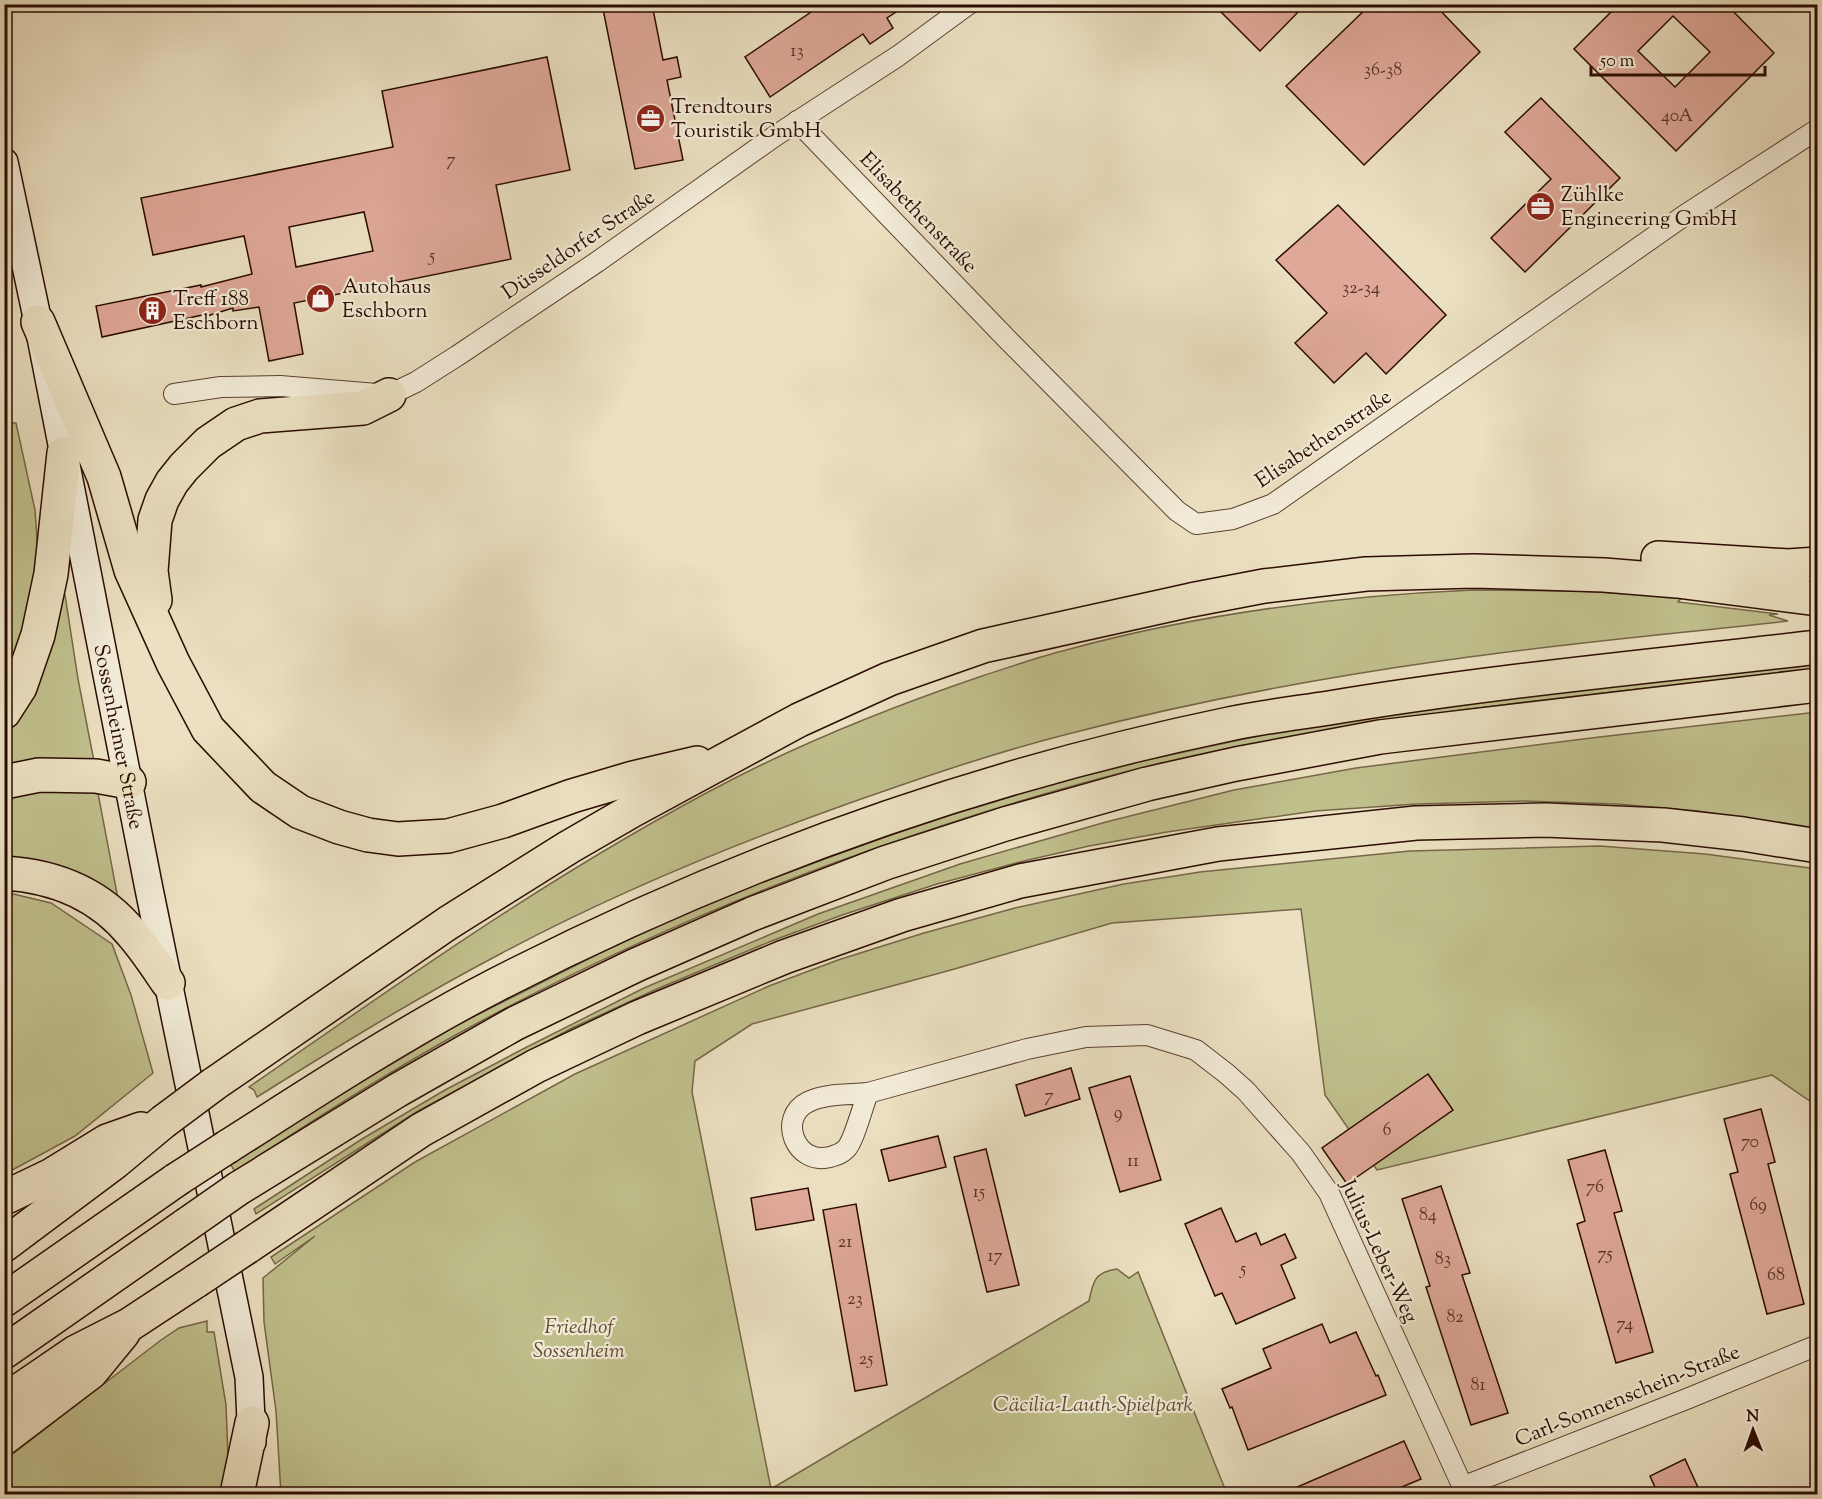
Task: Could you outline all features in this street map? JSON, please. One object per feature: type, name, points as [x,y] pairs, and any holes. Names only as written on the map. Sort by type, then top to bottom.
[{"type":"highway","points":[[38,322],[104,477],[131,570],[172,663],[208,729],[263,787],[300,812],[368,835],[398,839],[448,836],[503,821],[572,796],[633,778],[737,754]]},
{"type":"highway","points":[[208,729],[155,600],[151,571],[152,544],[155,520],[162,500],[184,466],[208,443],[236,424],[260,416],[363,408],[389,395]]},
{"type":"highway","points":[[4,712],[20,687],[38,635],[51,574],[64,453]]},
{"type":"highway","points":[[4,1245],[214,1084],[448,923],[633,810],[799,720],[889,679],[983,646],[1212,596],[1264,586],[1522,552],[1633,556],[1788,566],[1818,564]]},
{"type":"highway","points":[[1366,574],[1474,571],[1604,574],[1818,599]]},
{"type":"highway","points":[[4,1300],[227,1147],[375,1053],[494,986],[612,929],[736,874],[854,828],[992,784],[1142,744],[1231,724],[1374,700],[1496,683],[1818,647]]},
{"type":"highway","points":[[4,1352],[239,1188],[398,1090],[514,1024],[636,965],[752,914],[874,867],[1005,824],[1147,784],[1236,764],[1380,737],[1818,685]]},
{"type":"highway","points":[[4,782],[39,776],[96,776],[129,782]]},
{"type":"highway","points":[[4,1401],[76,1352],[129,1325],[421,1130],[546,1061],[637,1018],[784,957],[902,915],[1020,881],[1218,844],[1416,822],[1545,820],[1663,825],[1743,834],[1818,846]]},
{"type":"highway","points":[[4,873],[54,880],[92,897],[112,912],[133,935],[168,983]]},
{"type":"highway","points":[[4,1198],[50,1176],[107,1141],[163,1122]]},
{"type":"highway","points":[[4,1438],[91,1372],[129,1325]]},
{"type":"highway","points":[[237,1494],[252,1423]]},
{"type":"main road","name":"Sossenheimer Straße","points":[[4,162],[249,1377],[253,1494]]},
{"type":"street","name":"Düsseldorfer Straße","points":[[389,395],[416,382],[457,356],[597,262],[797,121],[873,73],[969,4]]},
{"type":"street","name":"Elisabethenstraße","points":[[797,121],[1177,511],[1196,524],[1233,519],[1273,504],[1685,215],[1818,129]]},
{"type":"street","points":[[174,394],[221,387],[280,386],[389,395]]},
{"type":"street","name":"Julius-Leber-Weg","points":[[868,1093],[1027,1049],[1086,1037],[1147,1035],[1196,1050],[1246,1091],[1301,1153],[1329,1193],[1464,1491]]},
{"type":"street","name":"Carl-Sonnenschein-Straße","points":[[1464,1491],[1818,1345]]},
{"type":"green space","points":[[4,396],[9,423],[16,423],[35,510],[39,568],[33,611],[4,686]]},
{"type":"green space","points":[[1473,590],[1579,591],[1682,597],[1678,602],[1778,614],[1769,615],[1788,621],[1527,649],[1345,676],[1157,712],[1009,750],[803,820],[629,891],[544,931],[440,987],[257,1097],[254,1090],[249,1087],[486,925],[607,849],[733,779],[856,723],[950,687],[1034,659],[1166,626],[1319,602]]},
{"type":"green space","points":[[58,595],[65,595],[94,761],[5,770],[5,729],[23,703]]},
{"type":"green space","points":[[1817,661],[1817,669],[1490,706],[1327,730],[1166,762],[976,815],[805,874],[644,941],[539,991],[422,1054],[328,1111],[235,1172],[230,1163],[455,1026],[600,953],[767,880],[985,802],[1119,766],[1291,729],[1422,707]]},
{"type":"green space","points":[[1817,712],[1817,830],[1698,811],[1617,804],[1524,801],[1417,804],[1315,811],[1167,832],[1024,861],[937,884],[845,914],[774,940],[657,989],[572,1028],[418,1111],[256,1214],[254,1209],[362,1139],[445,1090],[644,988],[818,914],[960,864],[1106,822],[1234,790],[1356,768]]},
{"type":"green space","points":[[73,784],[98,793],[119,904],[5,862],[5,794]]},
{"type":"green space","points":[[1600,846],[1705,854],[1817,869],[1817,1106],[1772,1075],[1377,1170],[1325,1095],[1301,909],[1112,923],[752,1024],[695,1061],[692,1092],[771,1489],[1089,1301],[1096,1279],[1104,1272],[1117,1269],[1129,1278],[1138,1272],[1227,1494],[281,1494],[276,1411],[264,1322],[263,1278],[315,1236],[275,1264],[271,1257],[415,1162],[575,1074],[769,986],[838,960],[1015,908],[1124,884],[1200,872],[1410,851]]},
{"type":"green space","points":[[5,892],[51,903],[112,944],[131,995],[153,1073],[75,1136],[5,1174]]},
{"type":"green space","points":[[207,1321],[207,1332],[214,1332],[226,1405],[228,1455],[223,1494],[5,1494],[5,1460],[161,1340],[179,1328]]},
{"type":"building","points":[[602,4],[652,4],[663,60],[677,57],[681,77],[667,80],[683,160],[635,169]]},
{"type":"building","points":[[823,4],[908,4],[887,18],[893,28],[870,44],[863,34],[770,97],[745,57]]},
{"type":"building","points":[[1213,4],[1306,4],[1260,51]]},
{"type":"building","points":[[1371,4],[1434,4],[1480,52],[1364,165],[1286,86]]},
{"type":"building","points":[[1619,4],[1726,4],[1774,53],[1676,151],[1574,49]],"holes":[[[1673,16],[1710,52],[1675,87],[1638,51]]]},
{"type":"building","points":[[547,57],[570,170],[496,185],[511,259],[294,303],[303,354],[269,361],[259,307],[233,311],[233,308],[207,316],[207,314],[102,337],[96,306],[201,285],[201,287],[252,274],[244,236],[153,255],[141,198],[393,147],[382,91]],"holes":[[[364,212],[373,251],[296,267],[289,227]]]},
{"type":"building","points":[[1541,98],[1620,178],[1525,272],[1491,238],[1551,179],[1505,132]]},
{"type":"building","points":[[1338,205],[1446,315],[1386,374],[1366,353],[1334,383],[1295,343],[1327,313],[1276,260]]},
{"type":"building","points":[[1071,1068],[1080,1099],[1025,1116],[1016,1085]]},
{"type":"building","points":[[1428,1074],[1453,1110],[1347,1184],[1322,1148]]},
{"type":"building","points":[[1130,1076],[1161,1180],[1120,1192],[1089,1088]]},
{"type":"building","points":[[1761,1109],[1775,1162],[1768,1164],[1804,1304],[1767,1314],[1730,1174],[1738,1172],[1724,1119]]},
{"type":"building","points":[[938,1136],[946,1167],[889,1181],[881,1150]]},
{"type":"building","points":[[986,1149],[1019,1285],[987,1292],[954,1157]]},
{"type":"building","points":[[1605,1150],[1622,1211],[1614,1213],[1653,1352],[1616,1363],[1577,1224],[1585,1221],[1568,1160]]},
{"type":"building","points":[[1441,1186],[1470,1273],[1462,1275],[1508,1413],[1471,1425],[1426,1287],[1430,1286],[1402,1199]]},
{"type":"building","points":[[808,1188],[814,1220],[756,1230],[751,1198]]},
{"type":"building","points":[[856,1204],[887,1385],[855,1391],[823,1210]]},
{"type":"building","points":[[1221,1208],[1236,1242],[1256,1233],[1261,1245],[1285,1234],[1296,1258],[1281,1265],[1295,1298],[1236,1324],[1222,1293],[1215,1296],[1185,1224]]},
{"type":"building","points":[[1322,1324],[1330,1343],[1356,1332],[1386,1395],[1248,1450],[1232,1407],[1230,1408],[1222,1389],[1271,1368],[1263,1349]]},
{"type":"building","points":[[1404,1441],[1421,1479],[1385,1494],[1281,1494]]},
{"type":"building","points":[[1685,1459],[1701,1494],[1658,1494],[1650,1476]]},
{"type":"place","name":"Trendtours Touristik GmbH","points":[[650,118]]},
{"type":"place","name":"Zühlke Engineering GmbH","points":[[1540,206]]},
{"type":"place","name":"Autohaus Eschborn","points":[[321,298]]},
{"type":"place","name":"Treff 188 Eschborn","points":[[152,310]]},
{"type":"park label","name":"Friedhof Sossenheim","points":[[579,1338]]},
{"type":"park label","name":"Cäcilia-Lauth-Spielpark","points":[[1093,1404]]}]
